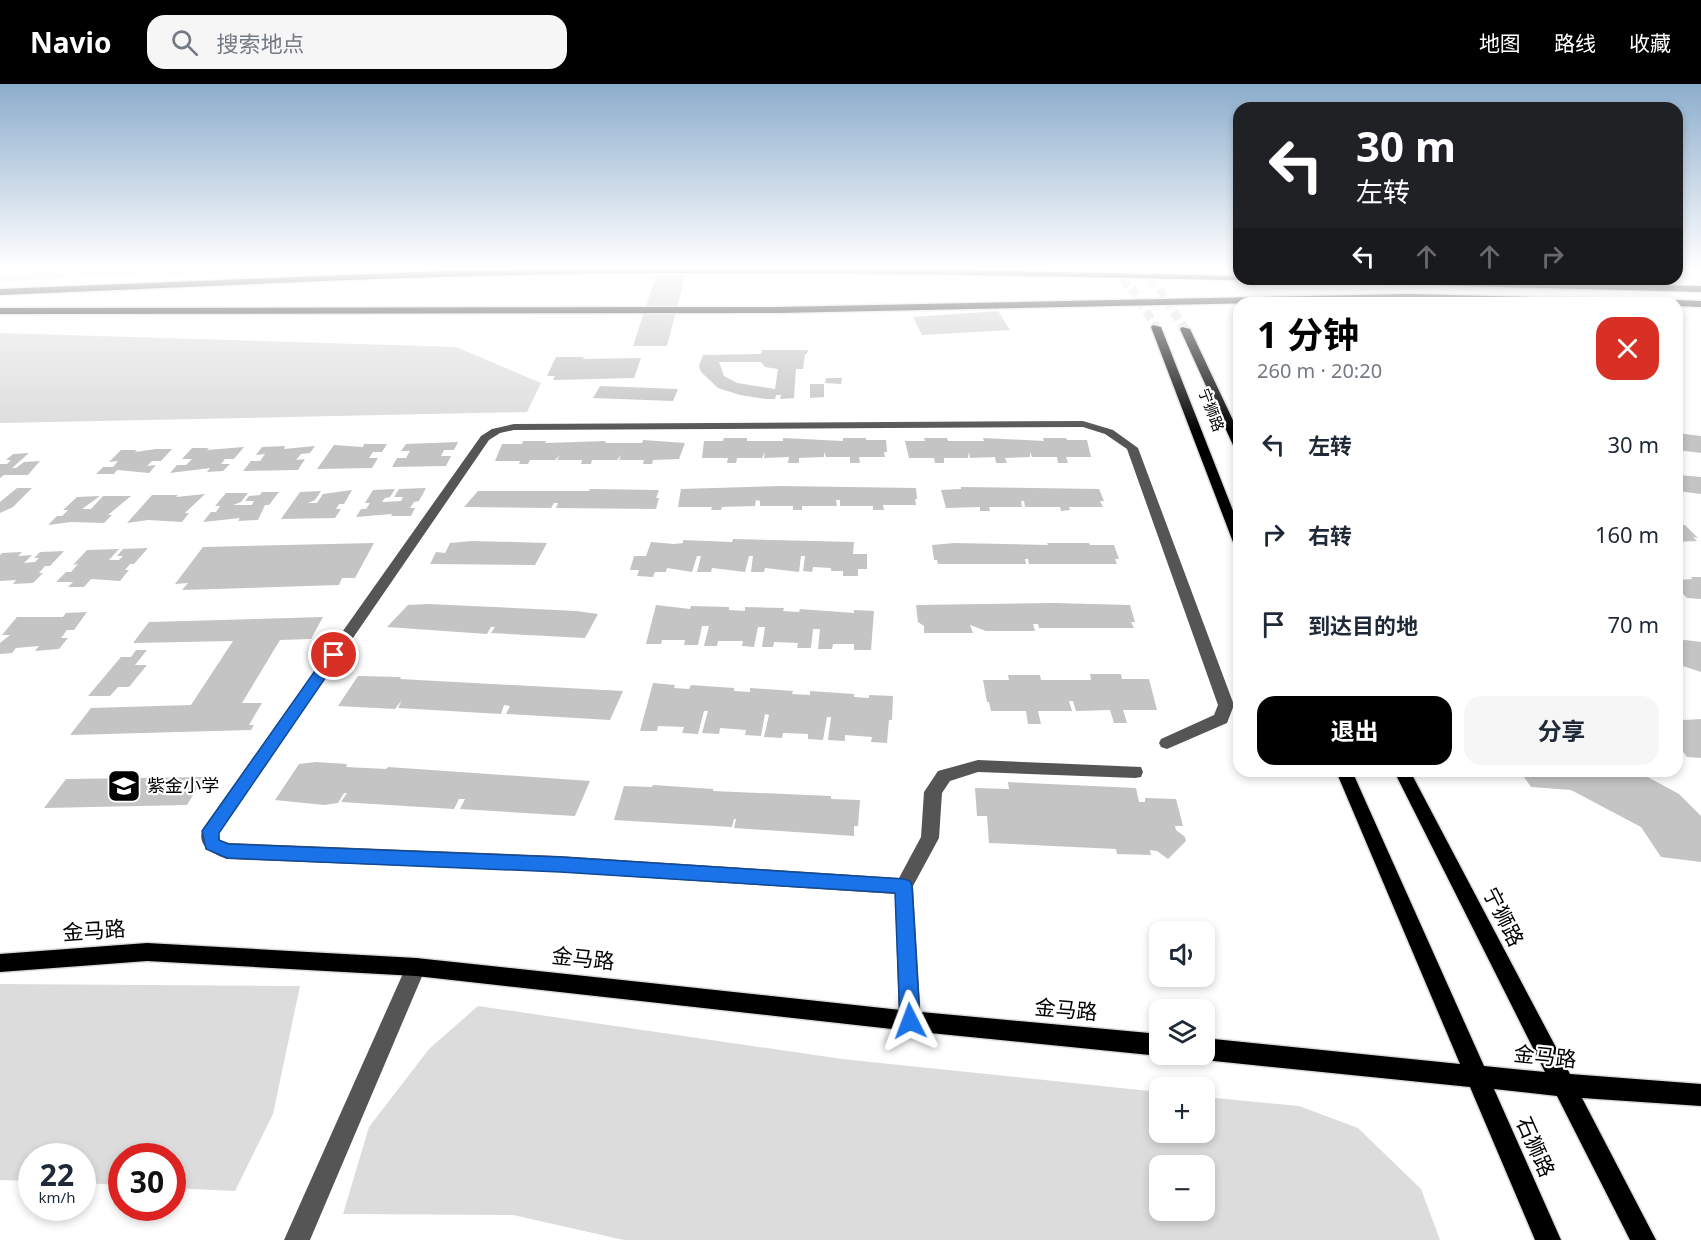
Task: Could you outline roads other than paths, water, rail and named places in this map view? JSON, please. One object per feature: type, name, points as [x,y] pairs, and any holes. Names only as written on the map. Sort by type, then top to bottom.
[{"type":"main road","name":"宁狮路","points":[[1156,327],[1233,526]]},
{"type":"main road","name":"宁狮路","points":[[1185,328],[1233,432]]},
{"type":"main road","points":[[1347,777],[1476,1075]]},
{"type":"main road","name":"宁狮路","points":[[1405,777],[1562,1085]]},
{"type":"main road","name":"金马路","points":[[0,963],[147,952],[416,967],[910,1021],[1149,1044]]},
{"type":"main road","name":"金马路","points":[[1215,1050],[1562,1085],[1701,1095]]},
{"type":"main road","name":"石狮路","points":[[1476,1075],[1548,1240]]},
{"type":"main road","points":[[1562,1085],[1643,1240]]},
{"type":"street","points":[[904,886],[560,864],[227,851],[212,844],[210,831],[485,438],[496,431],[514,427],[1083,424],[1104,428],[1121,437],[1132,448],[1226,705],[1221,719],[1167,743]]},
{"type":"street","points":[[910,1021],[904,886],[930,838],[933,792],[944,776],[978,766],[1135,772]]},
{"type":"street","points":[[297,1240],[416,967]]},
{"type":"tunnel","points":[[1154,323],[1156,327]]},
{"type":"tunnel","points":[[1181,323],[1185,329]]},
{"type":"place","name":"紫金小学","points":[[124,786]]}]
